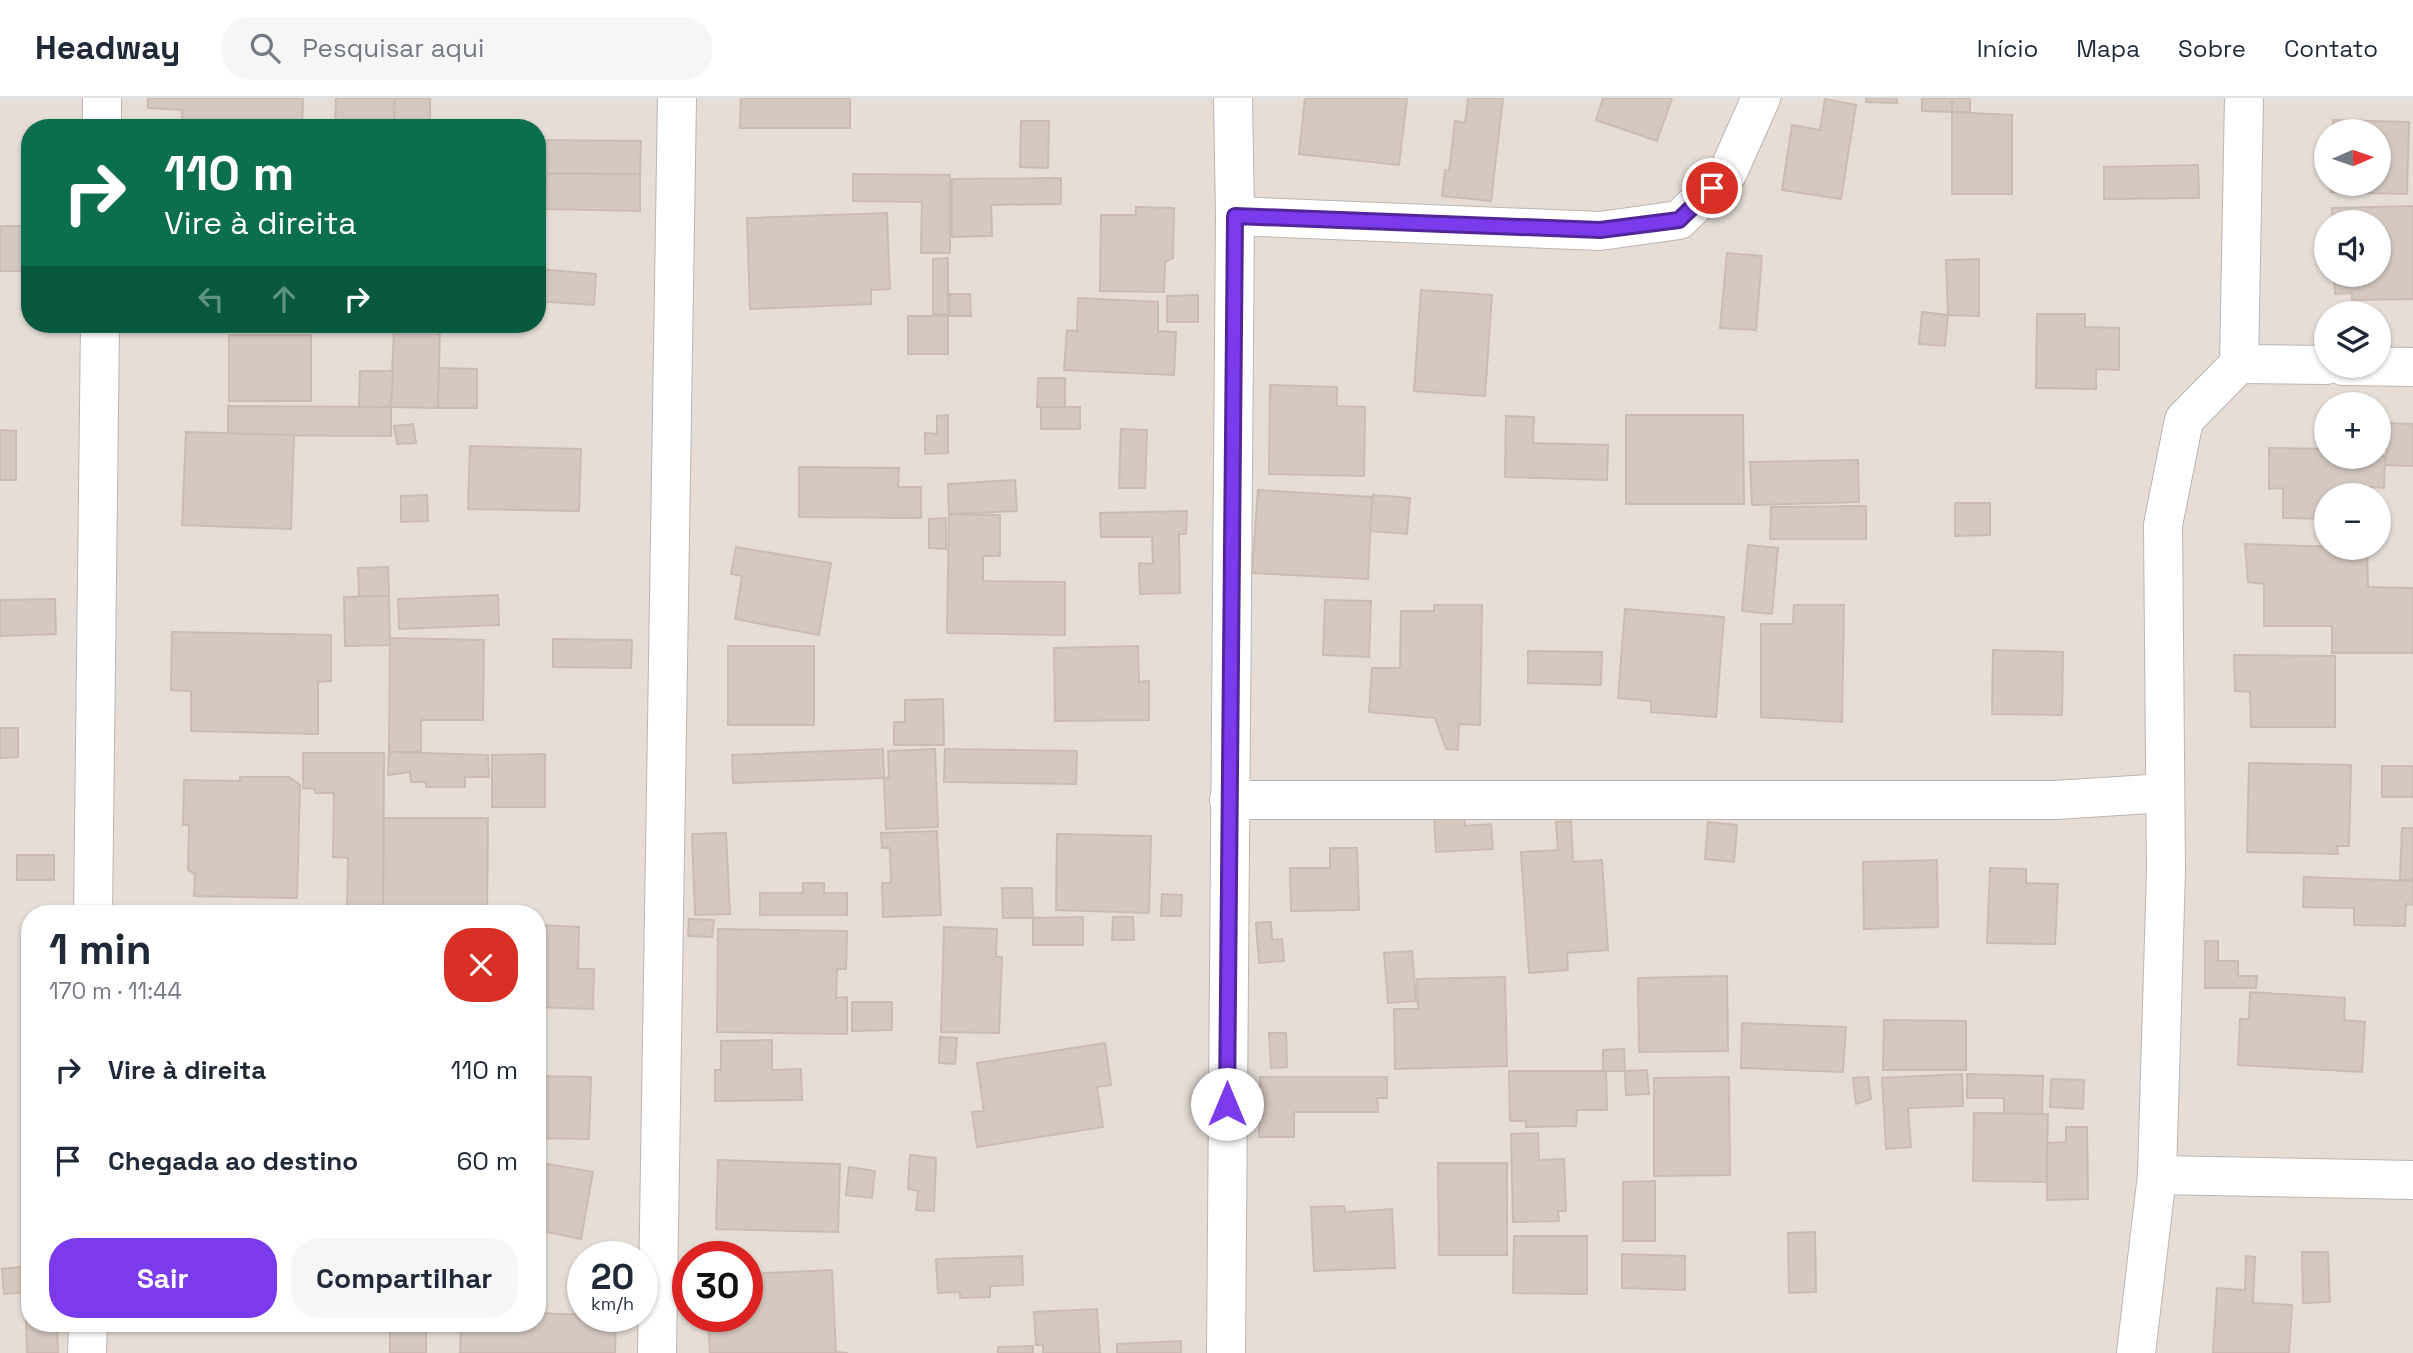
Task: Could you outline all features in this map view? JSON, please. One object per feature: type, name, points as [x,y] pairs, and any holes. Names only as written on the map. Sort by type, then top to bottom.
[{"type":"street","points":[[102,98],[102,119]]},
{"type":"street","points":[[657,1353],[677,98]]},
{"type":"street","points":[[1226,1353],[1228,800],[1235,216],[1233,98]]},
{"type":"street","points":[[1235,216],[1600,230],[1679,220],[1728,172],[1762,98]]},
{"type":"street","points":[[2136,1353],[2157,1175],[2166,870],[2163,525],[2184,420],[2239,364],[2244,98]]},
{"type":"street","points":[[93,905],[100,333]]},
{"type":"street","points":[[2239,364],[2314,365]]},
{"type":"street","points":[[2391,367],[2413,367]]},
{"type":"street","points":[[1228,800],[2056,800],[2165,793]]},
{"type":"street","points":[[2157,1175],[2413,1180]]},
{"type":"street","points":[[87,1353],[88,1332]]},
{"type":"shaded area","points":[[0,98],[2413,98],[2413,1353],[0,1353]]},
{"type":"building","points":[[148,98],[303,98],[302,119],[182,119],[182,110],[148,108]]},
{"type":"building","points":[[336,98],[395,98],[394,119],[335,119]]},
{"type":"building","points":[[395,98],[430,98],[430,119],[394,119]]},
{"type":"building","points":[[741,98],[850,98],[850,128],[740,128]]},
{"type":"building","points":[[1305,98],[1407,98],[1399,165],[1299,154]]},
{"type":"building","points":[[1468,98],[1503,98],[1491,201],[1442,196],[1445,170],[1449,171],[1455,121],[1465,123]]},
{"type":"building","points":[[1603,98],[1672,98],[1657,141],[1596,120]]},
{"type":"building","points":[[1866,98],[1897,98],[1897,103],[1866,102]]},
{"type":"building","points":[[1922,98],[1952,98],[1952,112],[1922,111]]},
{"type":"building","points":[[1952,98],[1970,98],[1970,112],[1952,112]]},
{"type":"building","points":[[1825,99],[1856,105],[1841,199],[1782,190],[1792,125],[1820,130]]},
{"type":"building","points":[[1952,112],[2012,115],[2012,194],[1952,194]]},
{"type":"building","points":[[1021,121],[1049,121],[1048,168],[1020,167]]},
{"type":"building","points":[[2391,122],[2409,122],[2407,194],[2391,194]]},
{"type":"building","points":[[546,140],[641,141],[640,174],[546,173]]},
{"type":"building","points":[[2198,165],[2199,198],[2104,199],[2104,167]]},
{"type":"building","points":[[546,174],[640,174],[640,211],[546,209]]},
{"type":"building","points":[[853,174],[950,175],[950,253],[921,253],[922,202],[853,201]]},
{"type":"building","points":[[1061,178],[1061,204],[991,205],[992,236],[952,237],[952,179]]},
{"type":"building","points":[[2413,206],[2413,299],[2352,300],[2352,293],[2335,294],[2335,287],[2391,287],[2391,210],[2332,208]]},
{"type":"building","points":[[1136,207],[1174,208],[1173,258],[1165,262],[1164,292],[1100,291],[1101,215],[1136,215]]},
{"type":"building","points":[[887,213],[890,289],[871,290],[871,304],[750,309],[747,218]]},
{"type":"building","points":[[0,226],[21,226],[21,271],[0,271]]},
{"type":"building","points":[[1727,253],[1762,256],[1756,330],[1720,328]]},
{"type":"building","points":[[948,258],[948,314],[933,315],[933,259]]},
{"type":"building","points":[[1979,259],[1979,316],[1948,315],[1946,260]]},
{"type":"building","points":[[546,270],[596,274],[594,305],[546,302]]},
{"type":"building","points":[[1421,290],[1492,295],[1485,396],[1414,391]]},
{"type":"building","points":[[950,294],[970,294],[971,316],[950,316]]},
{"type":"building","points":[[1198,295],[1198,322],[1167,322],[1167,296]]},
{"type":"building","points":[[1078,298],[1158,302],[1158,331],[1176,332],[1174,375],[1064,370],[1067,330],[1077,331]]},
{"type":"building","points":[[1922,312],[1948,315],[1945,346],[1919,344]]},
{"type":"building","points":[[2037,314],[2085,314],[2085,327],[2119,328],[2119,370],[2096,369],[2096,389],[2036,388]]},
{"type":"building","points":[[908,316],[948,316],[948,354],[908,354]]},
{"type":"building","points":[[394,333],[440,333],[438,408],[391,407]]},
{"type":"building","points":[[229,335],[311,335],[311,401],[229,401]]},
{"type":"building","points":[[439,368],[477,369],[477,408],[438,408]]},
{"type":"building","points":[[360,371],[393,371],[391,407],[359,407]]},
{"type":"building","points":[[1038,378],[1065,378],[1065,407],[1037,407]]},
{"type":"building","points":[[1270,385],[1337,387],[1337,406],[1365,407],[1364,476],[1269,474]]},
{"type":"building","points":[[228,406],[391,407],[391,436],[228,435]]},
{"type":"building","points":[[1041,407],[1080,407],[1080,429],[1041,429]]},
{"type":"building","points":[[948,415],[948,453],[925,454],[925,433],[937,434],[937,416]]},
{"type":"building","points":[[1626,415],[1743,415],[1744,504],[1626,504]]},
{"type":"building","points":[[1506,416],[1534,417],[1533,443],[1608,445],[1607,480],[1505,477]]},
{"type":"building","points":[[2391,423],[2413,424],[2413,466],[2391,465]]},
{"type":"building","points":[[413,424],[416,443],[397,444],[394,426]]},
{"type":"building","points":[[1121,429],[1147,430],[1145,488],[1119,488]]},
{"type":"building","points":[[0,430],[16,431],[16,480],[0,480]]},
{"type":"building","points":[[186,432],[294,435],[291,529],[182,525]]},
{"type":"building","points":[[470,446],[581,449],[579,511],[468,509]]},
{"type":"building","points":[[2269,448],[2314,449],[2314,469],[2385,469],[2384,483],[2314,483],[2314,519],[2283,518],[2283,488],[2269,489]]},
{"type":"building","points":[[1858,460],[1859,502],[1752,505],[1750,462]]},
{"type":"building","points":[[799,467],[899,468],[898,487],[921,487],[921,518],[799,517]]},
{"type":"building","points":[[1015,480],[1017,511],[949,514],[948,484]]},
{"type":"building","points":[[1258,490],[1372,497],[1368,579],[1252,573]]},
{"type":"building","points":[[427,495],[428,521],[401,522],[401,496]]},
{"type":"building","points":[[1373,495],[1410,498],[1407,534],[1370,531]]},
{"type":"building","points":[[1955,503],[1990,503],[1990,535],[1955,536]]},
{"type":"building","points":[[1866,506],[1866,539],[1770,539],[1771,507]]},
{"type":"building","points":[[1187,511],[1186,534],[1179,534],[1180,593],[1140,594],[1139,563],[1153,564],[1152,537],[1101,537],[1100,513]]},
{"type":"building","points":[[949,514],[1000,515],[1000,556],[983,556],[983,581],[1065,582],[1065,635],[947,633]]},
{"type":"building","points":[[946,518],[946,549],[929,548],[929,519]]},
{"type":"building","points":[[2245,544],[2314,546],[2314,560],[2367,560],[2368,587],[2413,588],[2413,653],[2332,653],[2332,626],[2264,626],[2264,584],[2248,582]]},
{"type":"building","points":[[1748,545],[1778,548],[1772,614],[1742,611]]},
{"type":"building","points":[[736,547],[831,563],[819,635],[735,619],[742,576],[731,574]]},
{"type":"building","points":[[388,567],[389,596],[359,597],[358,568]]},
{"type":"building","points":[[498,595],[499,625],[399,629],[398,599]]},
{"type":"building","points":[[389,596],[390,645],[345,646],[344,597]]},
{"type":"building","points":[[55,599],[56,634],[0,636],[0,600]]},
{"type":"building","points":[[1325,600],[1371,601],[1369,657],[1323,655]]},
{"type":"building","points":[[1434,605],[1482,605],[1480,725],[1459,724],[1458,750],[1446,749],[1435,718],[1369,712],[1372,668],[1400,668],[1401,611],[1434,611]]},
{"type":"building","points":[[1794,605],[1844,605],[1842,722],[1761,717],[1761,624],[1793,624]]},
{"type":"building","points":[[1625,609],[1724,617],[1716,717],[1651,712],[1651,701],[1618,698]]},
{"type":"building","points":[[172,632],[331,635],[331,681],[318,682],[318,734],[191,731],[191,691],[171,690]]},
{"type":"building","points":[[390,638],[484,640],[483,720],[421,720],[421,752],[389,752]]},
{"type":"building","points":[[553,639],[632,640],[631,668],[553,667]]},
{"type":"building","points":[[728,646],[814,646],[814,725],[728,725]]},
{"type":"building","points":[[1138,646],[1139,682],[1149,681],[1149,720],[1055,721],[1054,648]]},
{"type":"building","points":[[1993,650],[2063,652],[2062,715],[1992,714]]},
{"type":"building","points":[[1528,651],[1602,652],[1601,685],[1528,683]]},
{"type":"building","points":[[2234,655],[2335,656],[2335,727],[2251,727],[2250,692],[2235,691]]},
{"type":"building","points":[[943,699],[944,745],[894,745],[894,722],[905,722],[905,700]]},
{"type":"building","points":[[0,728],[18,728],[18,757],[0,758]]},
{"type":"building","points":[[883,749],[884,778],[733,783],[732,755]]},
{"type":"building","points":[[935,749],[938,827],[886,829],[884,778],[889,777],[888,751]]},
{"type":"building","points":[[945,749],[1077,751],[1076,784],[944,782]]},
{"type":"building","points":[[389,752],[488,755],[489,777],[465,777],[465,787],[426,787],[426,782],[411,782],[410,772],[388,775]]},
{"type":"building","points":[[303,753],[384,753],[383,905],[347,905],[348,858],[333,857],[334,793],[315,793],[315,789],[303,788]]},
{"type":"building","points":[[545,754],[545,807],[492,807],[492,755]]},
{"type":"building","points":[[2249,763],[2351,765],[2349,846],[2337,846],[2338,854],[2247,852]]},
{"type":"building","points":[[2382,766],[2413,766],[2413,797],[2382,797]]},
{"type":"building","points":[[240,777],[289,777],[300,785],[297,898],[194,896],[195,874],[188,870],[189,825],[183,825],[184,780],[240,781]]},
{"type":"building","points":[[1464,814],[1465,826],[1491,824],[1493,849],[1436,852],[1434,815]]},
{"type":"building","points":[[384,818],[488,818],[487,905],[383,905]]},
{"type":"building","points":[[1571,821],[1573,862],[1602,860],[1608,950],[1567,953],[1568,970],[1529,973],[1521,852],[1558,850],[1556,822]]},
{"type":"building","points":[[1708,822],[1737,825],[1734,862],[1705,859]]},
{"type":"building","points":[[2402,828],[2413,828],[2413,880],[2400,880]]},
{"type":"building","points":[[937,831],[941,915],[883,917],[882,883],[891,883],[890,848],[882,848],[881,833]]},
{"type":"building","points":[[726,833],[730,914],[695,915],[692,834]]},
{"type":"building","points":[[1057,834],[1151,836],[1149,913],[1056,910]]},
{"type":"building","points":[[1330,848],[1357,848],[1359,910],[1291,911],[1290,868],[1330,868]]},
{"type":"building","points":[[17,855],[54,855],[54,880],[17,880]]},
{"type":"building","points":[[1937,860],[1938,927],[1864,929],[1863,862]]},
{"type":"building","points":[[1990,868],[2026,869],[2026,883],[2058,884],[2055,944],[1987,943]]},
{"type":"building","points":[[2304,877],[2413,881],[2413,905],[2406,904],[2405,926],[2354,925],[2354,908],[2303,907]]},
{"type":"building","points":[[803,883],[824,883],[824,893],[847,893],[847,915],[760,915],[760,893],[803,893]]},
{"type":"building","points":[[1002,888],[1032,888],[1033,918],[1003,918]]},
{"type":"building","points":[[1162,894],[1182,895],[1181,916],[1161,916]]},
{"type":"building","points":[[1083,917],[1083,945],[1033,945],[1033,918]]},
{"type":"building","points":[[1113,917],[1133,917],[1134,940],[1112,940]]},
{"type":"building","points":[[689,919],[714,920],[712,937],[688,936]]},
{"type":"building","points":[[1271,922],[1272,940],[1282,939],[1284,961],[1259,963],[1256,923]]},
{"type":"building","points":[[546,925],[579,927],[578,969],[594,969],[593,1009],[546,1007]]},
{"type":"building","points":[[944,927],[997,929],[996,957],[1002,957],[999,1033],[941,1032]]},
{"type":"building","points":[[718,929],[847,931],[846,969],[837,969],[836,998],[847,997],[847,1034],[717,1032]]},
{"type":"building","points":[[2205,941],[2218,941],[2218,961],[2238,961],[2238,976],[2257,976],[2256,988],[2205,988]]},
{"type":"building","points":[[1412,951],[1416,1001],[1388,1003],[1384,953]]},
{"type":"building","points":[[1727,976],[1728,1051],[1639,1052],[1638,978]]},
{"type":"building","points":[[1505,977],[1507,1066],[1395,1069],[1394,1009],[1418,1009],[1417,979]]},
{"type":"building","points":[[2250,992],[2345,998],[2344,1020],[2365,1022],[2362,1072],[2238,1065],[2240,1019],[2249,1019]]},
{"type":"building","points":[[852,1002],[892,1002],[892,1030],[852,1031]]},
{"type":"building","points":[[1884,1020],[1966,1021],[1966,1070],[1883,1070]]},
{"type":"building","points":[[1742,1023],[1846,1027],[1843,1072],[1741,1068]]},
{"type":"building","points":[[1269,1033],[1286,1033],[1287,1067],[1271,1068]]},
{"type":"building","points":[[940,1037],[957,1038],[955,1064],[939,1063]]},
{"type":"building","points":[[772,1040],[772,1070],[801,1069],[802,1100],[715,1101],[715,1070],[721,1070],[721,1041]]},
{"type":"building","points":[[1105,1043],[1111,1085],[1097,1087],[1103,1127],[977,1147],[972,1112],[984,1111],[977,1063]]},
{"type":"building","points":[[1624,1049],[1625,1071],[1603,1071],[1603,1050]]},
{"type":"building","points":[[1647,1070],[1649,1094],[1626,1095],[1625,1071]]},
{"type":"building","points":[[1509,1071],[1606,1071],[1607,1110],[1577,1110],[1576,1126],[1526,1127],[1526,1121],[1510,1121]]},
{"type":"building","points":[[1962,1074],[1963,1106],[1908,1108],[1911,1147],[1886,1149],[1882,1078]]},
{"type":"building","points":[[1967,1074],[2043,1076],[2042,1114],[2004,1114],[2004,1098],[1967,1098]]},
{"type":"building","points":[[546,1076],[591,1077],[589,1139],[546,1138]]},
{"type":"building","points":[[1260,1077],[1387,1077],[1387,1098],[1377,1098],[1378,1112],[1294,1112],[1294,1137],[1259,1137]]},
{"type":"building","points":[[1729,1077],[1730,1175],[1654,1176],[1654,1078]]},
{"type":"building","points":[[1868,1077],[1871,1099],[1856,1104],[1853,1078]]},
{"type":"building","points":[[2051,1079],[2084,1080],[2083,1109],[2050,1107]]},
{"type":"building","points":[[1974,1113],[2048,1114],[2046,1182],[1973,1181]]},
{"type":"building","points":[[2066,1127],[2087,1127],[2088,1199],[2047,1200],[2047,1143],[2066,1142]]},
{"type":"building","points":[[1538,1133],[1539,1160],[1564,1159],[1566,1211],[1558,1211],[1559,1221],[1513,1222],[1511,1134]]},
{"type":"building","points":[[910,1155],[936,1158],[934,1211],[916,1210],[918,1191],[908,1189]]},
{"type":"building","points":[[718,1160],[840,1164],[838,1232],[716,1229]]},
{"type":"building","points":[[1438,1163],[1507,1163],[1507,1255],[1439,1255]]},
{"type":"building","points":[[546,1164],[593,1172],[581,1239],[546,1232]]},
{"type":"building","points":[[849,1167],[875,1171],[872,1198],[846,1195]]},
{"type":"building","points":[[1655,1181],[1655,1241],[1623,1241],[1623,1182]]},
{"type":"building","points":[[1344,1206],[1345,1212],[1392,1209],[1395,1268],[1314,1271],[1311,1207]]},
{"type":"building","points":[[1815,1232],[1816,1292],[1789,1293],[1788,1233]]},
{"type":"building","points":[[1514,1236],[1587,1236],[1587,1294],[1513,1293]]},
{"type":"building","points":[[2302,1252],[2328,1252],[2330,1302],[2303,1303]]},
{"type":"building","points":[[1622,1254],[1685,1256],[1685,1290],[1622,1288]]},
{"type":"building","points":[[1022,1256],[1023,1285],[990,1286],[990,1297],[960,1298],[960,1292],[938,1293],[936,1259]]},
{"type":"building","points":[[2246,1256],[2255,1257],[2253,1303],[2292,1305],[2289,1353],[2213,1353],[2217,1288],[2245,1290]]},
{"type":"building","points":[[21,1267],[21,1293],[4,1294],[2,1269]]},
{"type":"building","points":[[832,1270],[836,1352],[848,1353],[710,1353],[709,1332],[763,1332],[763,1273]]},
{"type":"building","points":[[1097,1309],[1100,1353],[1043,1353],[1043,1345],[1036,1345],[1034,1312]]},
{"type":"building","points":[[546,1313],[567,1314],[567,1332],[616,1332],[615,1353],[460,1353],[461,1332],[546,1332]]},
{"type":"building","points":[[26,1332],[57,1332],[58,1353],[27,1353]]},
{"type":"building","points":[[390,1332],[426,1332],[426,1353],[390,1353]]},
{"type":"building","points":[[1181,1341],[1181,1353],[1117,1353],[1117,1344]]},
{"type":"building","points":[[1033,1346],[1033,1353],[998,1353],[998,1347]]},
{"type":"route","points":[[1227,1104],[1235,216],[1600,230],[1679,220],[1712,188]]}]
